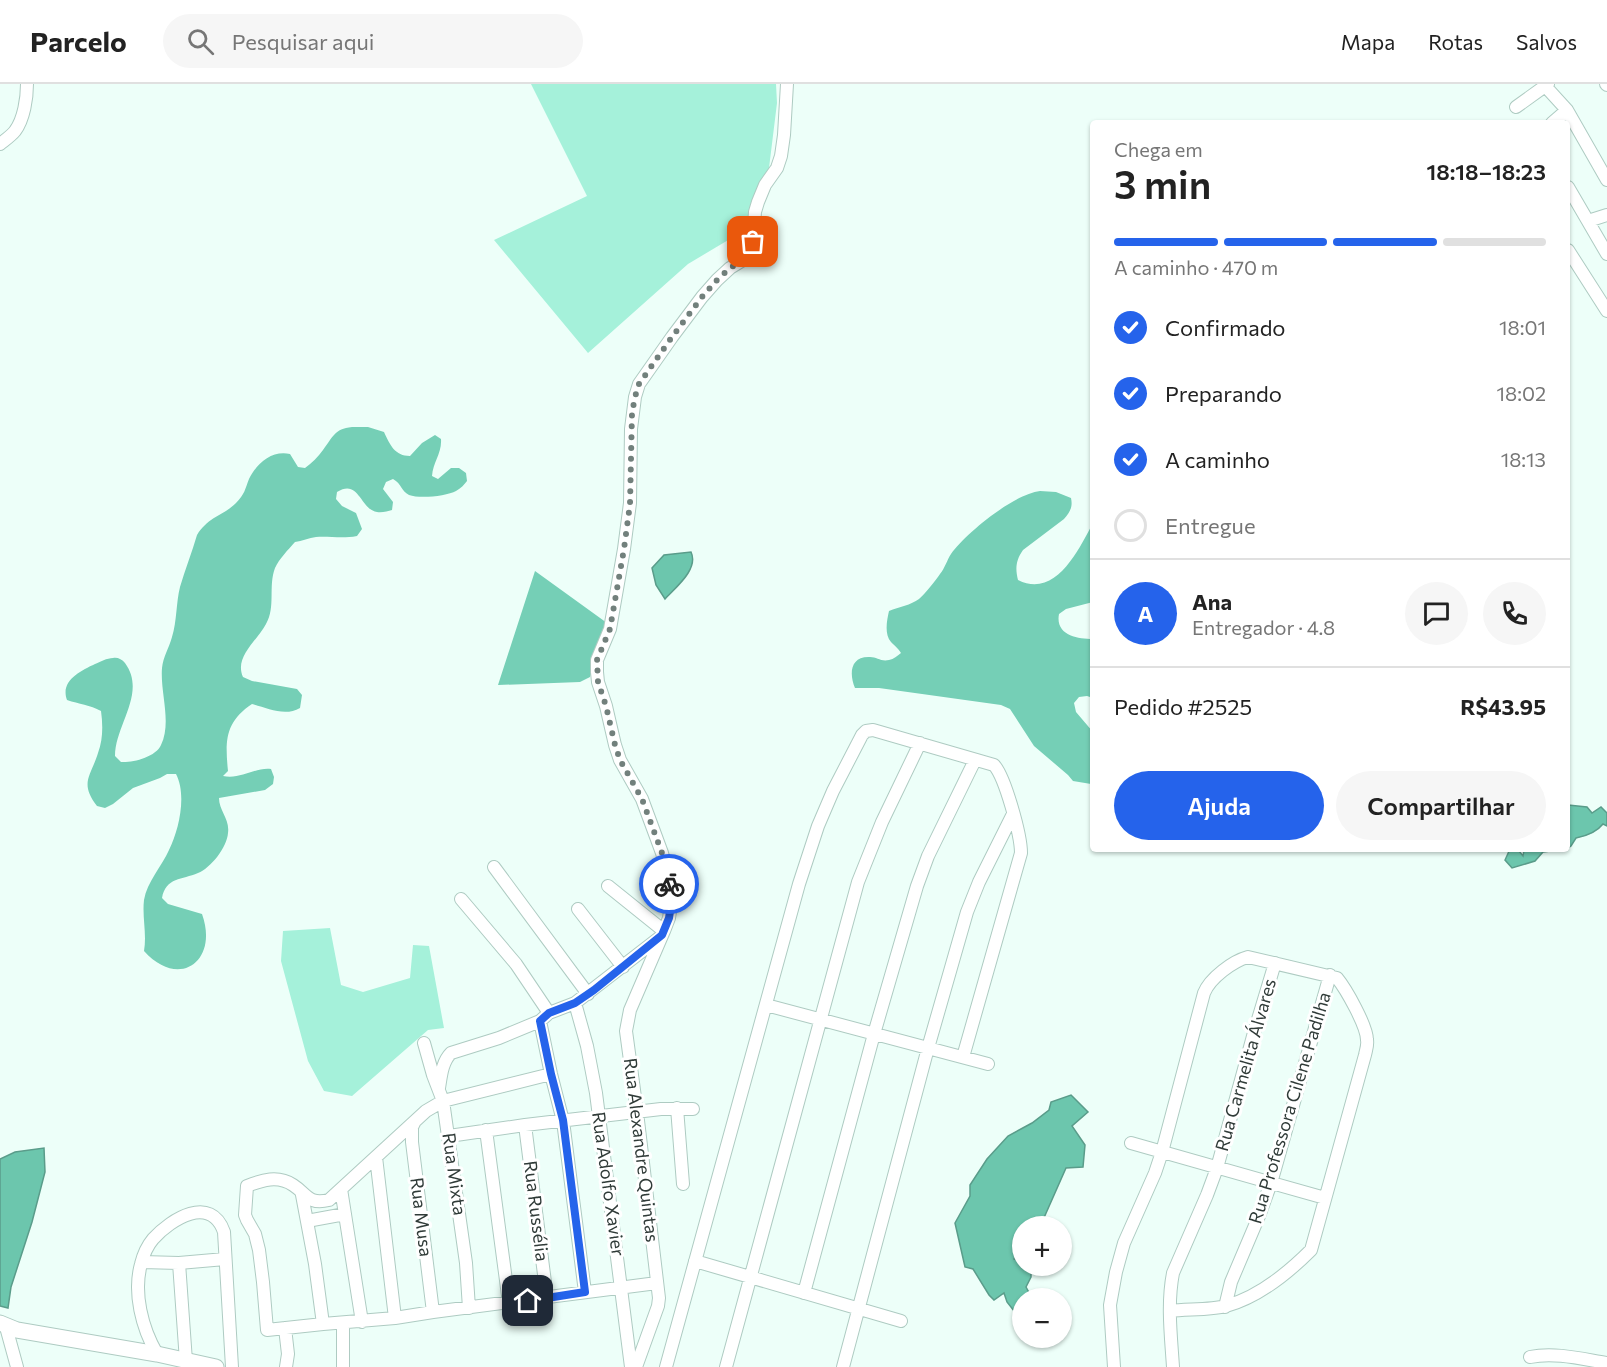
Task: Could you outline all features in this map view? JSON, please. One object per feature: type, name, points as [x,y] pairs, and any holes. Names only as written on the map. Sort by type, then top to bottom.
[{"type":"main road","points":[[3,1325],[17,1330],[157,1354],[216,1367]]},
{"type":"street","points":[[0,144],[15,131],[20,122],[27,84]]},
{"type":"street","name":"Rua Alexandre Quintas","points":[[634,1367],[659,1298],[627,1019],[669,918],[671,905],[668,875],[662,853],[642,799],[617,752],[598,682],[597,660],[610,629],[624,549],[630,504],[632,413],[639,384],[672,337],[717,280],[730,268],[748,257],[752,250],[758,202],[781,156],[787,84]]},
{"type":"street","points":[[1516,107],[1547,85],[1567,110],[1607,180]]},
{"type":"street","points":[[1555,120],[1567,110]]},
{"type":"street","points":[[1570,190],[1607,254]]},
{"type":"street","points":[[1588,221],[1607,215]]},
{"type":"street","points":[[1570,253],[1607,311]]},
{"type":"street","points":[[666,1367],[799,884],[818,826],[833,791],[866,731],[873,730],[994,765],[999,770],[1013,814],[1021,844],[1021,853],[963,1058]]},
{"type":"street","points":[[726,1367],[858,882],[882,822],[920,743]]},
{"type":"street","points":[[804,1293],[874,1034],[917,886],[928,856],[975,760]]},
{"type":"street","points":[[843,1367],[928,1048],[967,912],[979,882],[1013,814]]},
{"type":"street","points":[[494,867],[588,994]]},
{"type":"street","points":[[608,886],[663,933],[575,1003],[498,1038],[448,1054],[444,1063],[441,1095],[426,1112],[329,1200],[321,1202],[312,1200],[302,1195],[293,1185],[277,1179],[263,1180],[247,1186],[245,1215],[255,1234],[263,1282],[267,1330],[362,1322],[657,1283]]},
{"type":"street","points":[[461,899],[516,964],[544,1017],[551,1074],[563,1120],[585,1292]]},
{"type":"street","points":[[578,909],[623,967]]},
{"type":"street","points":[[1114,1367],[1110,1305],[1116,1272],[1124,1243],[1162,1152],[1207,985],[1242,959],[1253,957],[1337,978],[1343,985],[1368,1039],[1311,1250],[1297,1264],[1256,1295],[1225,1307],[1170,1311]]},
{"type":"street","name":"Rua Carmelita Álvares","points":[[1173,1367],[1170,1311],[1173,1273],[1207,1195],[1216,1168],[1275,963]]},
{"type":"street","name":"Rua Professora Cilene Padilha","points":[[1225,1307],[1231,1282],[1256,1225],[1271,1183],[1330,975]]},
{"type":"street","name":"Rua Adolfo Xavier","points":[[575,1003],[587,1046],[599,1116],[634,1367]]},
{"type":"street","points":[[766,1005],[988,1064]]},
{"type":"street","name":"Rua Mixta","points":[[424,1043],[441,1095],[449,1136],[466,1263],[469,1308]]},
{"type":"street","points":[[441,1095],[551,1074]]},
{"type":"street","points":[[676,1108],[683,1184]]},
{"type":"street","points":[[449,1136],[563,1120],[693,1108]]},
{"type":"street","name":"Rua Musa","points":[[414,1123],[412,1142],[432,1312]]},
{"type":"street","name":"Rua Russélia","points":[[525,1125],[547,1298]]},
{"type":"street","points":[[486,1130],[509,1303]]},
{"type":"street","points":[[1131,1143],[1325,1198]]},
{"type":"street","points":[[376,1157],[395,1318]]},
{"type":"street","points":[[341,1189],[362,1322]]},
{"type":"street","points":[[302,1195],[323,1324]]},
{"type":"street","points":[[157,1354],[147,1335],[142,1318],[139,1286],[142,1262],[152,1240],[171,1223],[186,1215],[202,1212],[212,1215],[221,1224],[224,1232],[232,1367]]},
{"type":"street","points":[[307,1221],[345,1214]]},
{"type":"street","points":[[142,1262],[179,1263],[225,1259]]},
{"type":"street","points":[[695,1261],[901,1321]]},
{"type":"street","points":[[179,1263],[186,1361]]},
{"type":"street","points":[[343,1323],[343,1367]]},
{"type":"street","points":[[3,1325],[17,1367]]},
{"type":"street","points":[[285,1328],[288,1354],[286,1367]]},
{"type":"street","points":[[1530,1357],[1539,1355],[1607,1363]]},
{"type":"shaded area","points":[[531,84],[776,84],[777,103],[769,168],[750,210],[745,230],[688,264],[588,353],[494,240],[587,196]]},
{"type":"shaded area","points":[[352,427],[368,427],[384,432],[394,449],[405,456],[410,456],[422,443],[435,435],[441,439],[441,444],[432,476],[438,479],[451,468],[459,468],[466,473],[467,481],[452,493],[420,497],[406,493],[393,479],[386,482],[383,489],[393,502],[392,510],[381,512],[371,510],[355,491],[344,489],[337,492],[336,499],[342,506],[356,513],[362,529],[357,536],[316,537],[295,542],[275,568],[269,617],[244,656],[241,670],[243,677],[252,681],[297,689],[302,695],[300,708],[282,712],[252,704],[236,718],[232,725],[227,741],[228,771],[223,776],[229,777],[271,769],[274,777],[273,784],[265,790],[219,798],[228,828],[227,839],[221,850],[213,862],[203,870],[176,880],[164,891],[162,898],[168,904],[202,914],[206,931],[205,945],[200,957],[192,965],[182,969],[170,968],[157,963],[144,951],[144,900],[148,887],[176,833],[181,802],[179,782],[176,774],[167,774],[133,788],[105,808],[97,806],[89,791],[88,780],[101,743],[101,711],[67,700],[66,687],[78,673],[89,667],[111,658],[122,660],[131,674],[133,686],[132,697],[116,744],[115,756],[121,762],[143,758],[154,753],[161,745],[166,727],[163,664],[174,631],[180,587],[197,535],[206,524],[239,500],[252,473],[266,459],[277,454],[290,454],[298,467],[305,468],[319,455],[335,434]]},
{"type":"shaded area","points":[[1040,491],[1056,492],[1071,498],[1071,507],[1064,519],[1023,550],[1017,564],[1018,580],[1032,584],[1044,583],[1055,577],[1081,546],[1090,529],[1090,603],[1066,609],[1059,614],[1059,621],[1060,627],[1068,634],[1090,639],[1090,697],[1079,697],[1074,703],[1076,712],[1090,728],[1090,783],[1073,781],[1034,746],[1010,709],[1001,705],[879,688],[855,688],[852,677],[853,667],[858,659],[870,657],[886,660],[901,653],[887,635],[889,611],[919,599],[942,572],[958,545],[991,516],[1029,494]]},
{"type":"shaded area","points":[[691,552],[693,558],[689,571],[665,599],[656,585],[652,568],[664,555]]},
{"type":"shaded area","points":[[535,571],[607,623],[590,677],[580,682],[498,685]]},
{"type":"shaded area","points":[[1570,805],[1587,807],[1592,813],[1601,807],[1607,813],[1607,826],[1603,824],[1591,834],[1576,838],[1571,846]]},
{"type":"shaded area","points":[[1509,852],[1520,852],[1523,856],[1524,852],[1543,852],[1535,861],[1512,868],[1505,860]]},
{"type":"shaded area","points":[[330,928],[341,985],[363,992],[410,978],[413,945],[429,946],[444,1028],[428,1030],[352,1096],[324,1091],[308,1061],[281,961],[283,931]]},
{"type":"shaded area","points":[[1071,1095],[1088,1112],[1072,1126],[1085,1145],[1083,1167],[1066,1168],[1045,1216],[1012,1216],[1012,1276],[1031,1277],[1027,1288],[1012,1288],[1012,1308],[1004,1293],[994,1300],[973,1269],[965,1267],[955,1223],[970,1196],[970,1185],[987,1159],[1008,1136],[1032,1123],[1049,1110],[1051,1102]]},
{"type":"shaded area","points":[[44,1148],[45,1172],[32,1222],[11,1287],[8,1308],[0,1306],[0,1159],[15,1152]]},
{"type":"way so far","points":[[669,884],[662,853],[642,799],[620,760],[615,745],[598,682],[597,660],[610,629],[624,549],[630,504],[632,413],[639,384],[702,297],[730,268],[748,257],[753,242]]},
{"type":"route","points":[[528,1301],[585,1292],[563,1120],[540,1021],[549,1013],[575,1003],[594,990],[662,935],[669,918],[671,905],[669,884]]}]
